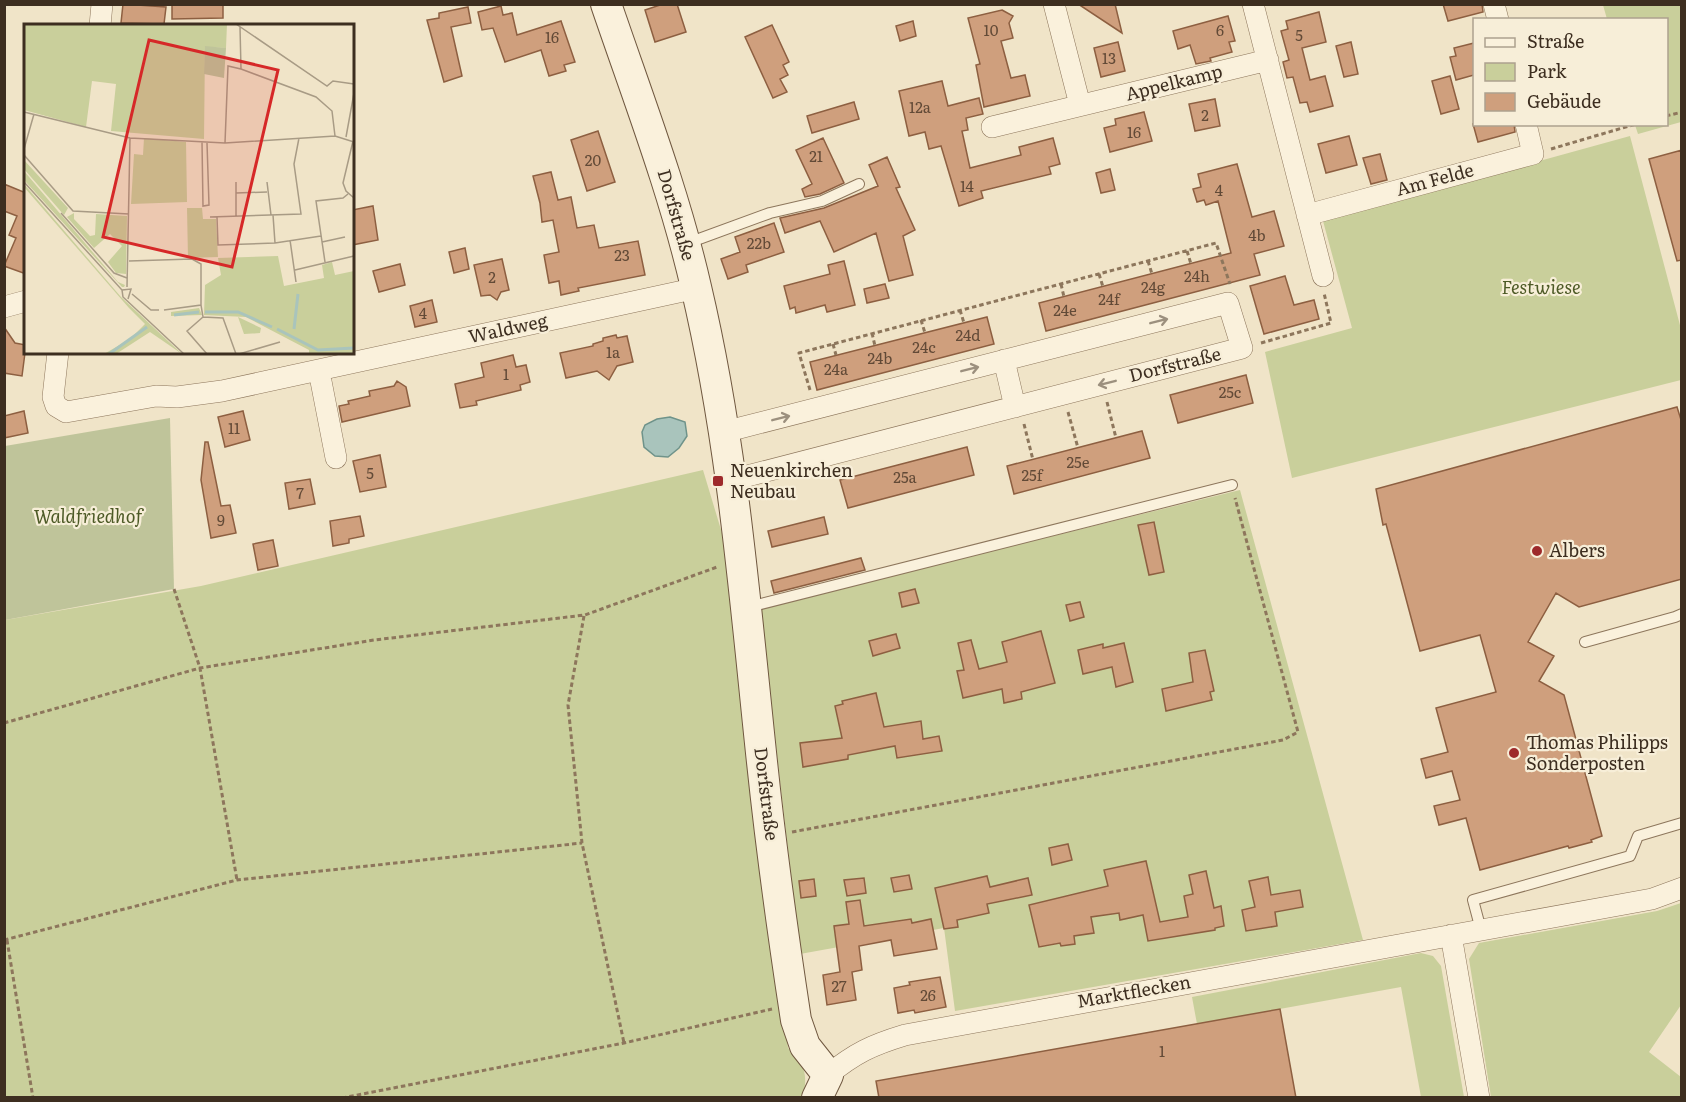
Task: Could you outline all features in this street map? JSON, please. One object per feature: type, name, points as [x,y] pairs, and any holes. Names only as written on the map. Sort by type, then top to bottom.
[{"type":"street","points":[[100,24],[102,4]]},
{"type":"street","name":"Dorfstraße","points":[[606,4],[665,178],[697,288],[732,480],[762,766],[796,1020],[822,1086]]},
{"type":"street","points":[[1054,4],[1080,105]]},
{"type":"street","points":[[1253,4],[1323,276]]},
{"type":"street","name":"Appelkamp","points":[[992,128],[1268,60]]},
{"type":"street","points":[[1526,126],[1533,154]]},
{"type":"street","name":"Am Felde","points":[[1307,215],[1533,154]]},
{"type":"street","name":"Waldweg","points":[[58,354],[52,397],[56,406],[66,412],[156,396],[177,397],[222,391],[697,288]]},
{"type":"street","points":[[4,306],[24,301]]},
{"type":"street","points":[[724,432],[1228,303]]},
{"type":"street","name":"Dorfstraße","points":[[732,480],[1242,348],[1228,303]]},
{"type":"street","points":[[1004,360],[1017,406]]},
{"type":"street","points":[[319,371],[336,458]]},
{"type":"street","name":"Marktflecken","points":[[822,1086],[851,1056],[874,1044],[905,1035],[1652,898],[1682,888]]},
{"type":"street","points":[[1451,935],[1479,1098]]},
{"type":"lane","points":[[685,244],[770,213],[822,201],[859,184]]},
{"type":"lane","points":[[746,608],[1232,485]]},
{"type":"lane","points":[[1585,642],[1682,614]]},
{"type":"lane","points":[[1481,930],[1473,900],[1630,856],[1638,836],[1682,823]]},
{"type":"path","points":[[1533,154],[1629,126]]},
{"type":"path","points":[[815,409],[799,352],[1216,243],[1234,298],[1228,303]]},
{"type":"path","points":[[1187,251],[1191,264]]},
{"type":"path","points":[[1148,261],[1152,274]]},
{"type":"path","points":[[1100,274],[1103,287]]},
{"type":"path","points":[[1242,348],[1331,323],[1322,284],[1323,276]]},
{"type":"path","points":[[1061,284],[1064,297]]},
{"type":"path","points":[[960,310],[964,323]]},
{"type":"path","points":[[921,321],[925,333]]},
{"type":"path","points":[[872,333],[875,346]]},
{"type":"path","points":[[833,344],[836,356]]},
{"type":"path","points":[[1103,384],[1116,438]]},
{"type":"path","points":[[1064,394],[1078,448]]},
{"type":"path","points":[[1017,406],[1033,460]]},
{"type":"path","points":[[783,834],[1283,740],[1298,732],[1232,485]]},
{"type":"path","points":[[4,723],[200,668],[374,640],[585,615],[741,558]]},
{"type":"path","points":[[174,589],[200,668],[237,880]]},
{"type":"path","points":[[585,615],[568,705],[582,843],[624,1043]]},
{"type":"path","points":[[33,1098],[6,940],[237,880],[582,843]]},
{"type":"path","points":[[342,1098],[624,1043],[794,1004]]},
{"type":"green space","points":[[1603,5],[1681,5],[1681,122],[1668,126],[1668,18],[1607,18]]},
{"type":"green space","points":[[1635,126],[1667,126],[1638,134]]},
{"type":"green space","name":"Festwiese","points":[[1630,136],[1681,329],[1681,380],[1292,478],[1265,352],[1352,328],[1323,221]]},
{"type":"green space","name":"Waldfriedhof","points":[[170,418],[174,589],[5,620],[5,446]]},
{"type":"green space","points":[[703,470],[734,573],[788,1048],[802,1064],[804,1070],[803,1097],[5,1098],[5,620],[201,586]]},
{"type":"green space","points":[[1240,490],[1363,940],[955,1011],[944,928],[800,954],[760,608]]},
{"type":"green space","points":[[1681,903],[1681,1005],[1649,1052],[1681,1077],[1681,1097],[1491,1097],[1469,959],[1479,943],[1657,911]]},
{"type":"green space","points":[[1421,953],[1433,956],[1441,966],[1464,1097],[1421,1097],[1401,987],[1197,1024],[1192,997]]},
{"type":"water","points":[[670,417],[685,422],[687,436],[679,448],[668,457],[655,456],[644,447],[642,432],[645,425],[657,419]]},
{"type":"building","points":[[123,4],[166,7],[164,24],[121,23]]},
{"type":"building","points":[[172,4],[223,4],[223,18],[172,19]]},
{"type":"building","points":[[663,4],[677,4],[686,32],[655,42],[645,10]]},
{"type":"building","points":[[1078,4],[1115,4],[1122,33]]},
{"type":"building","points":[[1443,4],[1482,4],[1483,12],[1448,21]]},
{"type":"building","points":[[501,6],[503,15],[512,13],[517,35],[561,21],[575,62],[564,65],[566,71],[549,76],[541,50],[505,62],[493,28],[482,30],[478,12]]},
{"type":"building","points":[[468,7],[471,23],[451,27],[462,76],[444,82],[427,20],[439,18],[439,13]]},
{"type":"building","points":[[1002,10],[1013,16],[1009,23],[1013,38],[1001,41],[1011,78],[1025,75],[1030,96],[984,107],[976,65],[980,64],[968,18]]},
{"type":"building","points":[[1319,12],[1326,42],[1302,48],[1310,80],[1325,76],[1333,106],[1310,112],[1307,102],[1300,103],[1293,77],[1287,78],[1283,62],[1289,60],[1281,31],[1288,29],[1286,21]]},
{"type":"building","points":[[1228,16],[1235,41],[1229,42],[1232,52],[1210,58],[1211,61],[1196,64],[1190,45],[1178,49],[1173,31]]},
{"type":"building","points":[[913,21],[916,36],[900,41],[896,26]]},
{"type":"building","points":[[772,25],[789,62],[783,65],[788,75],[780,79],[787,92],[773,98],[745,37]]},
{"type":"building","points":[[1118,42],[1125,71],[1101,77],[1094,48]]},
{"type":"building","points":[[1351,42],[1358,74],[1344,77],[1336,46]]},
{"type":"building","points":[[1473,43],[1473,75],[1456,80],[1450,57],[1456,56],[1454,48]]},
{"type":"building","points":[[1450,76],[1459,109],[1441,114],[1432,81]]},
{"type":"building","points":[[942,81],[948,106],[979,98],[983,114],[966,118],[968,130],[962,131],[970,168],[1021,155],[1019,147],[1053,138],[1060,164],[1049,167],[1051,174],[981,191],[983,198],[959,206],[941,146],[929,149],[925,132],[909,136],[899,91]]},
{"type":"building","points":[[1215,99],[1220,126],[1195,131],[1189,104]]},
{"type":"building","points":[[854,102],[859,119],[812,133],[807,116]]},
{"type":"building","points":[[1144,112],[1152,141],[1110,152],[1104,128],[1116,125],[1115,119]]},
{"type":"building","points":[[1474,126],[1514,126],[1515,132],[1478,142]]},
{"type":"building","points":[[598,131],[615,182],[587,191],[571,140]]},
{"type":"building","points":[[1349,136],[1357,165],[1326,173],[1318,144]]},
{"type":"building","points":[[823,138],[844,183],[820,194],[805,197],[802,189],[812,184],[796,150]]},
{"type":"building","points":[[1682,150],[1682,260],[1677,261],[1649,159]]},
{"type":"building","points":[[1380,154],[1387,180],[1371,184],[1363,158]]},
{"type":"building","points":[[887,157],[900,187],[896,188],[915,230],[903,236],[913,275],[889,281],[876,233],[834,252],[820,221],[785,233],[780,218],[824,208],[878,186],[869,165]]},
{"type":"building","points":[[1237,164],[1252,217],[1274,211],[1284,246],[1254,254],[1260,275],[1046,331],[1039,303],[1231,253],[1218,201],[1206,205],[1204,200],[1197,202],[1193,189],[1201,187],[1198,174]]},
{"type":"building","points":[[1110,169],[1115,190],[1101,193],[1096,173]]},
{"type":"building","points":[[551,172],[558,200],[571,197],[577,228],[594,225],[599,248],[638,241],[645,275],[578,288],[579,291],[561,295],[559,281],[549,283],[544,255],[559,252],[553,220],[542,222],[533,176]]},
{"type":"building","points":[[4,184],[24,192],[24,273],[4,266],[16,238],[9,235],[17,216],[4,211]]},
{"type":"building","points":[[373,206],[378,240],[354,245],[354,210]]},
{"type":"building","points":[[774,223],[784,252],[746,265],[748,272],[728,279],[721,259],[740,252],[735,237]]},
{"type":"building","points":[[465,248],[469,269],[454,273],[449,252]]},
{"type":"building","points":[[502,259],[509,290],[501,292],[497,300],[490,295],[481,296],[474,265]]},
{"type":"building","points":[[844,261],[855,305],[827,312],[825,305],[796,313],[795,307],[790,309],[784,286],[830,274],[828,265]]},
{"type":"building","points":[[400,264],[405,285],[379,292],[373,271]]},
{"type":"building","points":[[1285,276],[1294,305],[1314,300],[1319,319],[1264,334],[1250,286]]},
{"type":"building","points":[[885,284],[889,298],[867,303],[864,289]]},
{"type":"building","points":[[432,300],[437,322],[415,327],[410,306]]},
{"type":"building","points":[[987,317],[994,344],[817,390],[810,362]]},
{"type":"building","points":[[4,327],[15,343],[24,345],[25,354],[22,376],[4,373]]},
{"type":"building","points":[[616,335],[617,338],[627,336],[633,362],[617,366],[609,380],[597,371],[566,378],[560,353],[593,346],[603,341],[603,338]]},
{"type":"building","points":[[513,355],[516,367],[526,365],[530,382],[520,385],[521,390],[476,401],[477,405],[460,408],[455,384],[484,377],[481,363]]},
{"type":"building","points":[[1246,375],[1253,403],[1178,423],[1170,395]]},
{"type":"building","points":[[397,381],[406,387],[410,406],[342,422],[339,406],[349,404],[348,401],[370,396],[369,391],[394,386]]},
{"type":"building","name":"Albers","points":[[1677,407],[1682,423],[1682,579],[1579,607],[1556,593],[1528,642],[1554,656],[1539,681],[1564,695],[1602,836],[1591,840],[1592,842],[1569,848],[1568,846],[1480,870],[1466,818],[1439,825],[1434,806],[1460,800],[1452,771],[1426,778],[1421,759],[1448,752],[1436,708],[1496,692],[1480,635],[1420,651],[1386,524],[1383,525],[1376,489]]},
{"type":"building","points":[[24,411],[28,433],[4,438],[4,416]]},
{"type":"building","points":[[243,411],[250,440],[225,447],[218,417]]},
{"type":"building","points":[[1142,431],[1150,458],[1014,494],[1007,466]]},
{"type":"building","points":[[205,442],[208,442],[221,506],[230,505],[236,533],[211,538],[201,480]]},
{"type":"building","points":[[967,447],[974,475],[848,508],[840,480]]},
{"type":"building","points":[[380,455],[386,487],[360,492],[353,461]]},
{"type":"building","points":[[310,479],[315,504],[289,509],[285,483]]},
{"type":"building","points":[[360,516],[364,536],[349,539],[349,543],[333,546],[330,521]]},
{"type":"building","points":[[824,517],[828,534],[772,547],[768,531]]},
{"type":"building","points":[[1154,522],[1164,572],[1149,575],[1138,525]]},
{"type":"building","points":[[273,540],[278,566],[258,570],[253,544]]},
{"type":"building","points":[[861,558],[865,570],[774,593],[771,581]]},
{"type":"building","points":[[915,589],[919,603],[902,607],[899,593]]},
{"type":"building","points":[[1080,602],[1084,617],[1070,621],[1066,605]]},
{"type":"building","points":[[1041,631],[1055,683],[1021,692],[1022,699],[1004,703],[1002,689],[963,698],[957,671],[964,670],[958,643],[971,640],[979,669],[1007,662],[1002,642]]},
{"type":"building","points":[[896,634],[900,648],[873,656],[869,641]]},
{"type":"building","points":[[1124,643],[1133,682],[1116,687],[1112,667],[1083,674],[1078,650],[1103,644],[1103,648]]},
{"type":"building","points":[[1205,650],[1214,691],[1210,692],[1212,700],[1166,711],[1162,689],[1193,682],[1189,653]]},
{"type":"building","points":[[876,693],[884,727],[921,721],[923,739],[939,736],[942,751],[897,758],[895,746],[848,755],[848,759],[803,767],[800,743],[842,738],[835,706],[843,704],[842,701]]},
{"type":"building","points":[[1068,844],[1072,860],[1052,865],[1049,848]]},
{"type":"building","points":[[1146,861],[1160,922],[1188,917],[1184,896],[1193,894],[1189,875],[1206,871],[1214,908],[1221,906],[1224,926],[1215,928],[1215,930],[1148,941],[1143,915],[1120,920],[1119,913],[1091,917],[1094,933],[1074,936],[1075,944],[1061,946],[1060,943],[1039,947],[1029,905],[1108,886],[1104,870]]},
{"type":"building","points":[[909,875],[912,889],[894,892],[891,878]]},
{"type":"building","points":[[987,876],[990,887],[1028,878],[1032,895],[987,904],[989,913],[957,920],[958,927],[944,929],[935,888]]},
{"type":"building","points":[[1268,877],[1271,895],[1300,890],[1303,907],[1275,912],[1277,926],[1246,931],[1242,910],[1255,907],[1249,881]]},
{"type":"building","points":[[864,878],[866,893],[847,896],[844,880]]},
{"type":"building","points":[[814,879],[816,896],[801,898],[799,881]]},
{"type":"building","points":[[860,900],[864,926],[911,919],[912,923],[931,919],[937,949],[894,956],[891,940],[859,946],[862,970],[852,972],[856,1000],[827,1005],[823,975],[840,972],[834,926],[849,924],[846,902]]},
{"type":"building","points":[[940,977],[946,1007],[915,1013],[914,1010],[898,1013],[894,988],[910,985],[909,982]]},
{"type":"building","points":[[1280,1009],[1296,1098],[879,1098],[876,1081]]},
{"type":"place","name":"Neuenkirchen Neubau","points":[[718,481]]},
{"type":"place","name":"Albers","points":[[1537,551]]},
{"type":"place","name":"Thomas Philipps Sonderposten","points":[[1514,753]]}]
